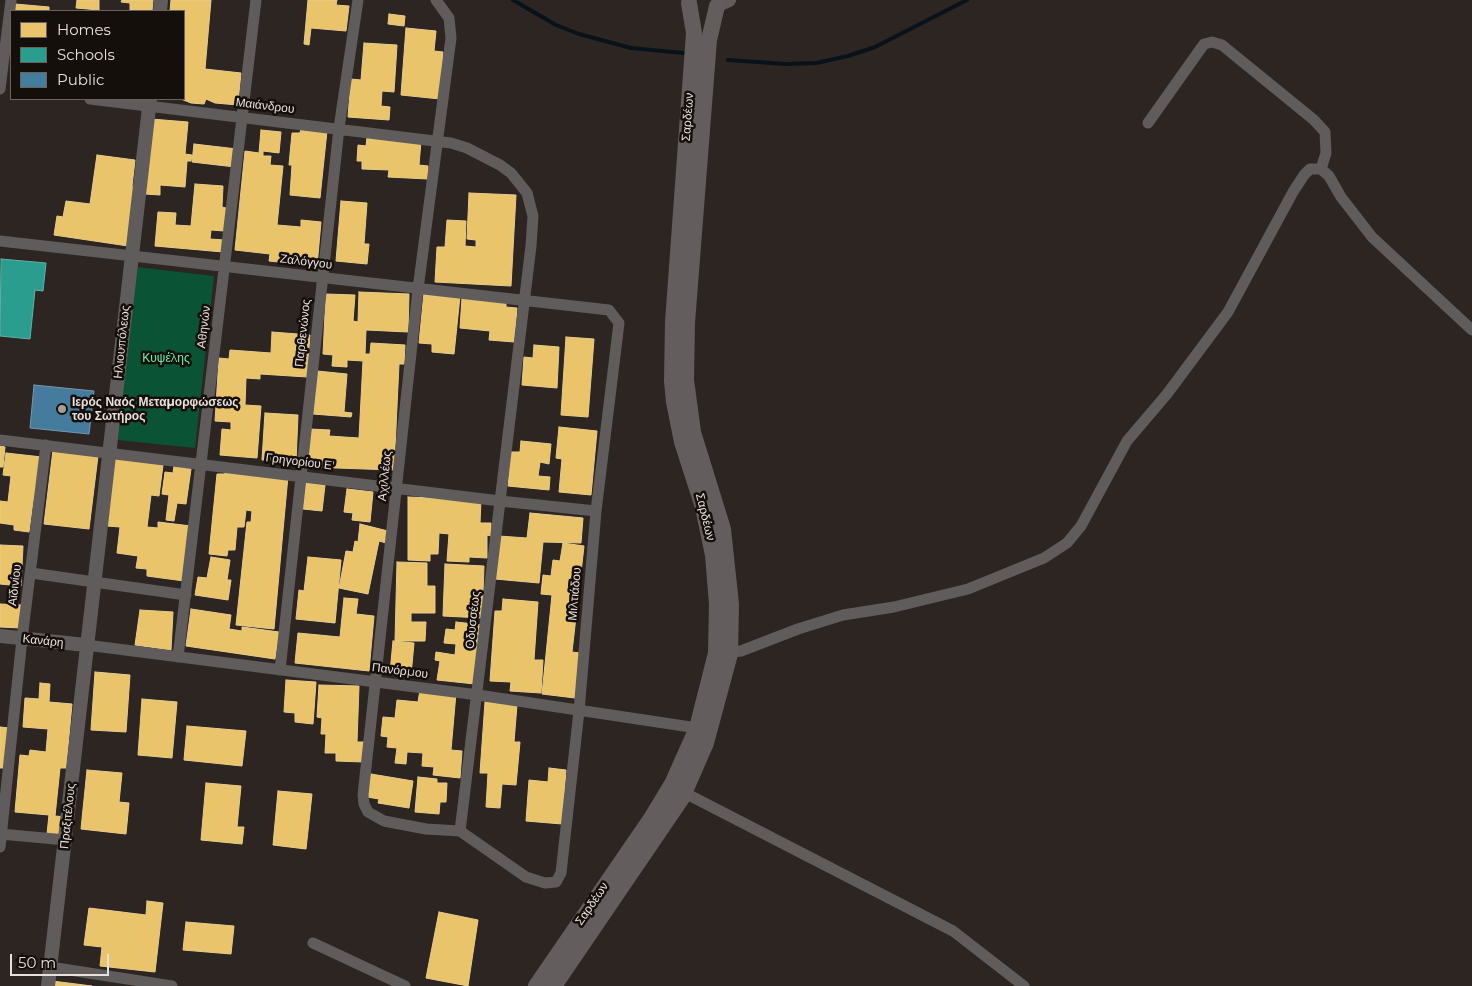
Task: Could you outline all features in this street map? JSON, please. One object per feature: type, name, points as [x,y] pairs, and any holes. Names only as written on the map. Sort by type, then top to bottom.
[{"type":"main road","points":[[688,2],[702,10],[722,2]]},
{"type":"main road","name":"Σαρδέων","points":[[688,2],[694,33],[673,322],[672,381],[682,442],[703,507],[713,555],[723,653]]},
{"type":"main road","name":"Σαρδέων","points":[[554,986],[666,824],[685,793],[704,729],[723,653],[732,604],[723,529],[692,427],[686,362],[709,40],[722,2]]},
{"type":"main road","name":"Σαρδέων","points":[[536,986],[661,803],[704,729]]},
{"type":"street","points":[[0,87],[10,0]]},
{"type":"street","name":"Αθηνών","points":[[178,657],[225,266],[240,117],[256,0]]},
{"type":"street","name":"Παρθενώνος","points":[[280,670],[339,128],[358,0]]},
{"type":"street","name":"Αχιλλέως","points":[[436,0],[449,18],[452,31],[418,289],[398,488],[363,795],[364,804],[368,812],[392,824],[460,831]]},
{"type":"street","points":[[1148,123],[1204,44],[1212,42],[1222,45],[1314,120],[1325,132],[1326,153],[1321,169]]},
{"type":"street","name":"Μαιάνδρου","points":[[105,100],[150,103],[240,117],[437,141],[467,148],[487,157],[511,174],[526,193],[531,204],[533,229],[525,302]]},
{"type":"street","name":"Ηλιουπόλεως","points":[[86,645],[150,103]]},
{"type":"street","points":[[723,653],[741,652],[798,629],[843,615],[894,607],[968,589],[1044,558],[1067,543],[1085,519],[1127,441],[1167,394],[1228,312],[1304,175],[1310,169],[1321,169],[1329,176],[1341,197],[1372,237],[1472,330]]},
{"type":"street","name":"Ζαλόγγου","points":[[0,241],[525,302],[610,310]]},
{"type":"street","name":"Οδυσσέως","points":[[460,831],[525,302]]},
{"type":"street","name":"Μιλτιάδου","points":[[460,831],[526,877],[545,883],[556,882],[561,873],[579,710],[596,511],[618,323],[610,310]]},
{"type":"street","name":"Γρηγορίου Ε'","points":[[0,440],[596,511]]},
{"type":"street","name":"Αϊδινίου","points":[[0,847],[22,639],[46,445]]},
{"type":"street","points":[[31,573],[186,595]]},
{"type":"street","name":"Κανάρη","points":[[0,636],[86,645]]},
{"type":"street","name":"Πανόρμου","points":[[86,645],[478,695],[704,729]]},
{"type":"street","name":"Πραξιτέλους","points":[[48,986],[66,840],[86,645]]},
{"type":"street","points":[[685,793],[953,931],[1024,986]]},
{"type":"street","points":[[1,834],[66,840]]},
{"type":"street","points":[[313,943],[405,986]]},
{"type":"street","points":[[50,967],[138,983],[172,986]]},
{"type":"green space","name":"Κυψέλης","points":[[136,267],[214,276],[195,448],[118,440]]},
{"type":"building: Homes","points":[[77,0],[99,0],[99,10],[76,8]]},
{"type":"building: Homes","points":[[122,0],[153,0],[152,10],[130,10],[130,3],[121,2]]},
{"type":"building: Homes","points":[[171,0],[211,0],[205,69],[241,73],[238,105],[215,103],[206,99],[204,104],[191,103],[184,100],[185,10],[170,10]]},
{"type":"building: Homes","points":[[308,0],[337,0],[336,5],[349,6],[346,31],[311,28],[309,45],[304,44]]},
{"type":"building: Homes","points":[[15,4],[49,7],[49,10],[14,10]]},
{"type":"building: Homes","points":[[389,14],[405,16],[404,26],[388,24]]},
{"type":"building: Homes","points":[[406,28],[436,31],[434,51],[443,52],[440,99],[401,95]]},
{"type":"building: Homes","points":[[364,43],[397,45],[394,92],[382,91],[381,106],[390,107],[389,120],[348,117],[351,79],[361,80]]},
{"type":"building: Homes","points":[[151,119],[188,122],[185,154],[192,155],[191,161],[187,161],[185,187],[160,185],[160,195],[145,194]]},
{"type":"building: Homes","points":[[301,128],[327,131],[320,198],[290,195],[292,165],[289,165],[292,133],[300,133]]},
{"type":"building: Homes","points":[[261,130],[281,132],[279,153],[263,151],[263,156],[271,156],[270,165],[283,166],[277,225],[301,227],[301,220],[321,222],[317,266],[269,261],[270,254],[235,250],[245,151],[259,153]]},
{"type":"building: Homes","points":[[367,137],[421,141],[419,165],[428,166],[428,179],[388,177],[389,170],[362,169],[362,161],[357,161],[358,145],[366,146]]},
{"type":"building: Homes","points":[[194,144],[237,149],[235,167],[192,162]]},
{"type":"building: Homes","points":[[97,155],[135,160],[132,186],[135,187],[128,246],[54,235],[57,216],[63,217],[66,201],[90,204]]},
{"type":"building: Homes","points":[[195,184],[223,186],[222,207],[226,208],[224,231],[211,230],[210,239],[224,240],[223,252],[155,246],[158,212],[176,213],[175,225],[191,226]]},
{"type":"building: Homes","points":[[469,193],[516,195],[511,286],[435,282],[437,247],[445,247],[447,220],[466,221],[465,246],[476,247],[476,240],[467,239]]},
{"type":"building: Homes","points":[[341,201],[367,203],[364,244],[369,244],[367,264],[336,261]]},
{"type":"building: Homes","points":[[359,292],[409,294],[408,332],[366,330],[365,354],[370,354],[371,343],[405,345],[404,364],[399,364],[394,470],[308,467],[310,429],[330,430],[329,436],[359,438],[363,361],[347,360],[347,367],[332,366],[333,355],[323,354],[326,294],[355,295],[353,321],[358,322]]},
{"type":"building: Homes","points":[[424,293],[460,296],[454,354],[432,352],[432,344],[419,343]]},
{"type":"building: Homes","points":[[462,298],[506,301],[506,307],[517,308],[514,342],[489,340],[490,331],[460,328]]},
{"type":"building: Homes","points":[[272,332],[310,335],[307,377],[260,374],[260,379],[246,378],[245,405],[261,406],[257,458],[220,455],[222,429],[231,430],[231,422],[215,421],[219,358],[229,359],[230,350],[271,353]]},
{"type":"building: Homes","points":[[566,337],[594,339],[588,417],[561,415]]},
{"type":"building: Homes","points":[[534,345],[559,347],[557,388],[522,385],[524,357],[533,358]]},
{"type":"building: Homes","points":[[317,371],[347,374],[344,412],[352,413],[351,417],[313,414]]},
{"type":"building: Homes","points":[[265,413],[298,415],[296,462],[262,460]]},
{"type":"building: Homes","points":[[559,427],[597,431],[591,495],[559,492],[562,459],[556,458]]},
{"type":"building: Homes","points":[[521,441],[551,444],[549,464],[540,462],[538,476],[550,477],[549,490],[508,486],[511,452],[520,452]]},
{"type":"building: Homes","points":[[0,446],[5,447],[3,467],[0,467]]},
{"type":"building: Homes","points":[[53,450],[98,456],[89,529],[44,524]]},
{"type":"building: Homes","points":[[6,453],[42,457],[37,496],[34,495],[29,532],[14,530],[14,525],[0,523],[0,501],[8,502],[11,476],[3,475]]},
{"type":"building: Homes","points":[[115,459],[163,465],[159,496],[151,495],[147,527],[158,528],[158,522],[191,526],[184,581],[147,576],[147,569],[136,568],[138,556],[117,553],[120,527],[107,526]]},
{"type":"building: Homes","points":[[174,466],[191,469],[186,504],[177,503],[174,521],[166,520],[169,495],[162,494],[165,472],[173,473]]},
{"type":"building: Homes","points":[[225,470],[288,476],[274,629],[236,625],[247,522],[251,522],[252,511],[246,510],[244,527],[237,527],[235,550],[228,550],[227,556],[209,554],[217,474],[225,474]]},
{"type":"building: Homes","points":[[306,483],[325,485],[322,511],[303,509]]},
{"type":"building: Homes","points":[[347,489],[373,492],[370,522],[352,520],[353,513],[344,512]]},
{"type":"building: Homes","points":[[408,497],[481,500],[480,523],[491,523],[491,536],[487,535],[487,558],[469,557],[469,562],[447,561],[449,534],[439,533],[438,554],[430,554],[430,561],[408,560]]},
{"type":"building: Homes","points":[[530,513],[583,518],[581,543],[543,542],[539,583],[495,579],[499,536],[527,538]]},
{"type":"building: Homes","points":[[360,524],[388,531],[386,543],[379,541],[368,594],[339,588],[346,551],[353,552],[355,541],[358,542]]},
{"type":"building: Homes","points":[[563,543],[584,546],[572,652],[580,653],[575,698],[542,694],[552,595],[541,594],[543,575],[551,576],[553,560],[560,561]]},
{"type":"building: Homes","points":[[0,545],[23,546],[21,586],[0,584]]},
{"type":"building: Homes","points":[[211,557],[230,560],[227,580],[231,580],[228,600],[195,595],[198,577],[207,578]]},
{"type":"building: Homes","points":[[308,557],[341,560],[335,623],[296,619],[299,590],[304,591]]},
{"type":"building: Homes","points":[[397,562],[427,563],[427,586],[435,586],[435,613],[411,613],[411,622],[426,622],[425,641],[395,641]]},
{"type":"building: Homes","points":[[445,564],[484,566],[482,618],[443,616]]},
{"type":"building: Homes","points":[[344,598],[358,599],[356,614],[374,616],[369,671],[295,663],[298,633],[340,637]]},
{"type":"building: Homes","points":[[503,599],[538,602],[534,660],[543,660],[541,693],[510,691],[511,682],[490,681],[495,611],[502,611]]},
{"type":"building: Homes","points":[[0,604],[22,605],[21,628],[0,627]]},
{"type":"building: Homes","points":[[191,609],[231,615],[229,629],[242,631],[242,627],[279,632],[275,659],[186,646]]},
{"type":"building: Homes","points":[[140,610],[173,612],[171,650],[135,645]]},
{"type":"building: Homes","points":[[456,622],[483,625],[475,684],[437,680],[440,661],[435,660],[436,652],[455,655],[456,644],[444,643],[446,629],[455,630]]},
{"type":"building: Homes","points":[[393,641],[414,643],[411,675],[390,673]]},
{"type":"building: Homes","points":[[95,672],[130,675],[126,732],[91,730]]},
{"type":"building: Homes","points":[[286,680],[316,682],[313,724],[295,722],[295,713],[284,712]]},
{"type":"building: Homes","points":[[40,683],[50,684],[49,702],[72,704],[66,768],[60,768],[55,816],[66,817],[64,835],[47,834],[49,815],[15,812],[20,755],[29,756],[30,750],[46,752],[48,729],[23,727],[25,698],[39,699]]},
{"type":"building: Homes","points":[[319,685],[359,686],[357,742],[364,742],[363,762],[336,761],[336,753],[325,753],[326,734],[321,734],[322,718],[317,717]]},
{"type":"building: Homes","points":[[420,690],[456,693],[451,750],[462,751],[460,778],[433,775],[434,767],[422,766],[423,753],[407,752],[406,764],[395,763],[397,748],[387,747],[388,737],[381,736],[383,717],[395,718],[397,700],[418,702]]},
{"type":"building: Homes","points":[[142,699],[177,702],[172,758],[138,755]]},
{"type":"building: Homes","points":[[485,702],[517,705],[514,742],[520,742],[516,785],[502,784],[500,808],[486,807],[488,773],[480,773]]},
{"type":"building: Homes","points":[[187,726],[246,731],[242,766],[184,760]]},
{"type":"building: Homes","points":[[0,727],[9,728],[8,768],[0,768]]},
{"type":"building: Homes","points":[[549,768],[566,770],[562,824],[526,821],[529,780],[548,782]]},
{"type":"building: Homes","points":[[87,770],[122,773],[119,802],[129,803],[126,834],[81,829]]},
{"type":"building: Homes","points":[[371,774],[413,781],[409,808],[378,803],[379,799],[367,797]]},
{"type":"building: Homes","points":[[418,777],[437,779],[437,783],[447,783],[446,802],[440,802],[439,814],[415,812]]},
{"type":"building: Homes","points":[[206,783],[241,786],[237,827],[244,827],[242,844],[201,840]]},
{"type":"building: Homes","points":[[278,791],[312,794],[306,849],[273,845]]},
{"type":"building: Homes","points":[[147,901],[163,903],[155,972],[100,966],[102,947],[84,945],[89,908],[146,915]]},
{"type":"building: Homes","points":[[439,912],[478,920],[468,986],[426,978]]},
{"type":"building: Homes","points":[[186,922],[234,926],[231,954],[183,950]]},
{"type":"building: Homes","points":[[52,981],[92,986],[52,986]]},
{"type":"building: Schools","points":[[1,259],[46,263],[43,291],[35,290],[30,339],[0,336]]},
{"type":"building: Public","name":"Ιερός Ναός Μεταμορφώσεως του Σωτήρος","points":[[34,385],[94,391],[89,434],[30,428]]},
{"type":"waterway","points":[[513,0],[556,25],[579,34],[631,48],[683,53]]},
{"type":"waterway","points":[[728,60],[785,64],[816,63],[848,56],[875,47],[967,0]]},
{"type":"place","name":"Ιερός Ναός Μεταμορφώσεως του Σωτήρος","points":[[62,409]]}]
